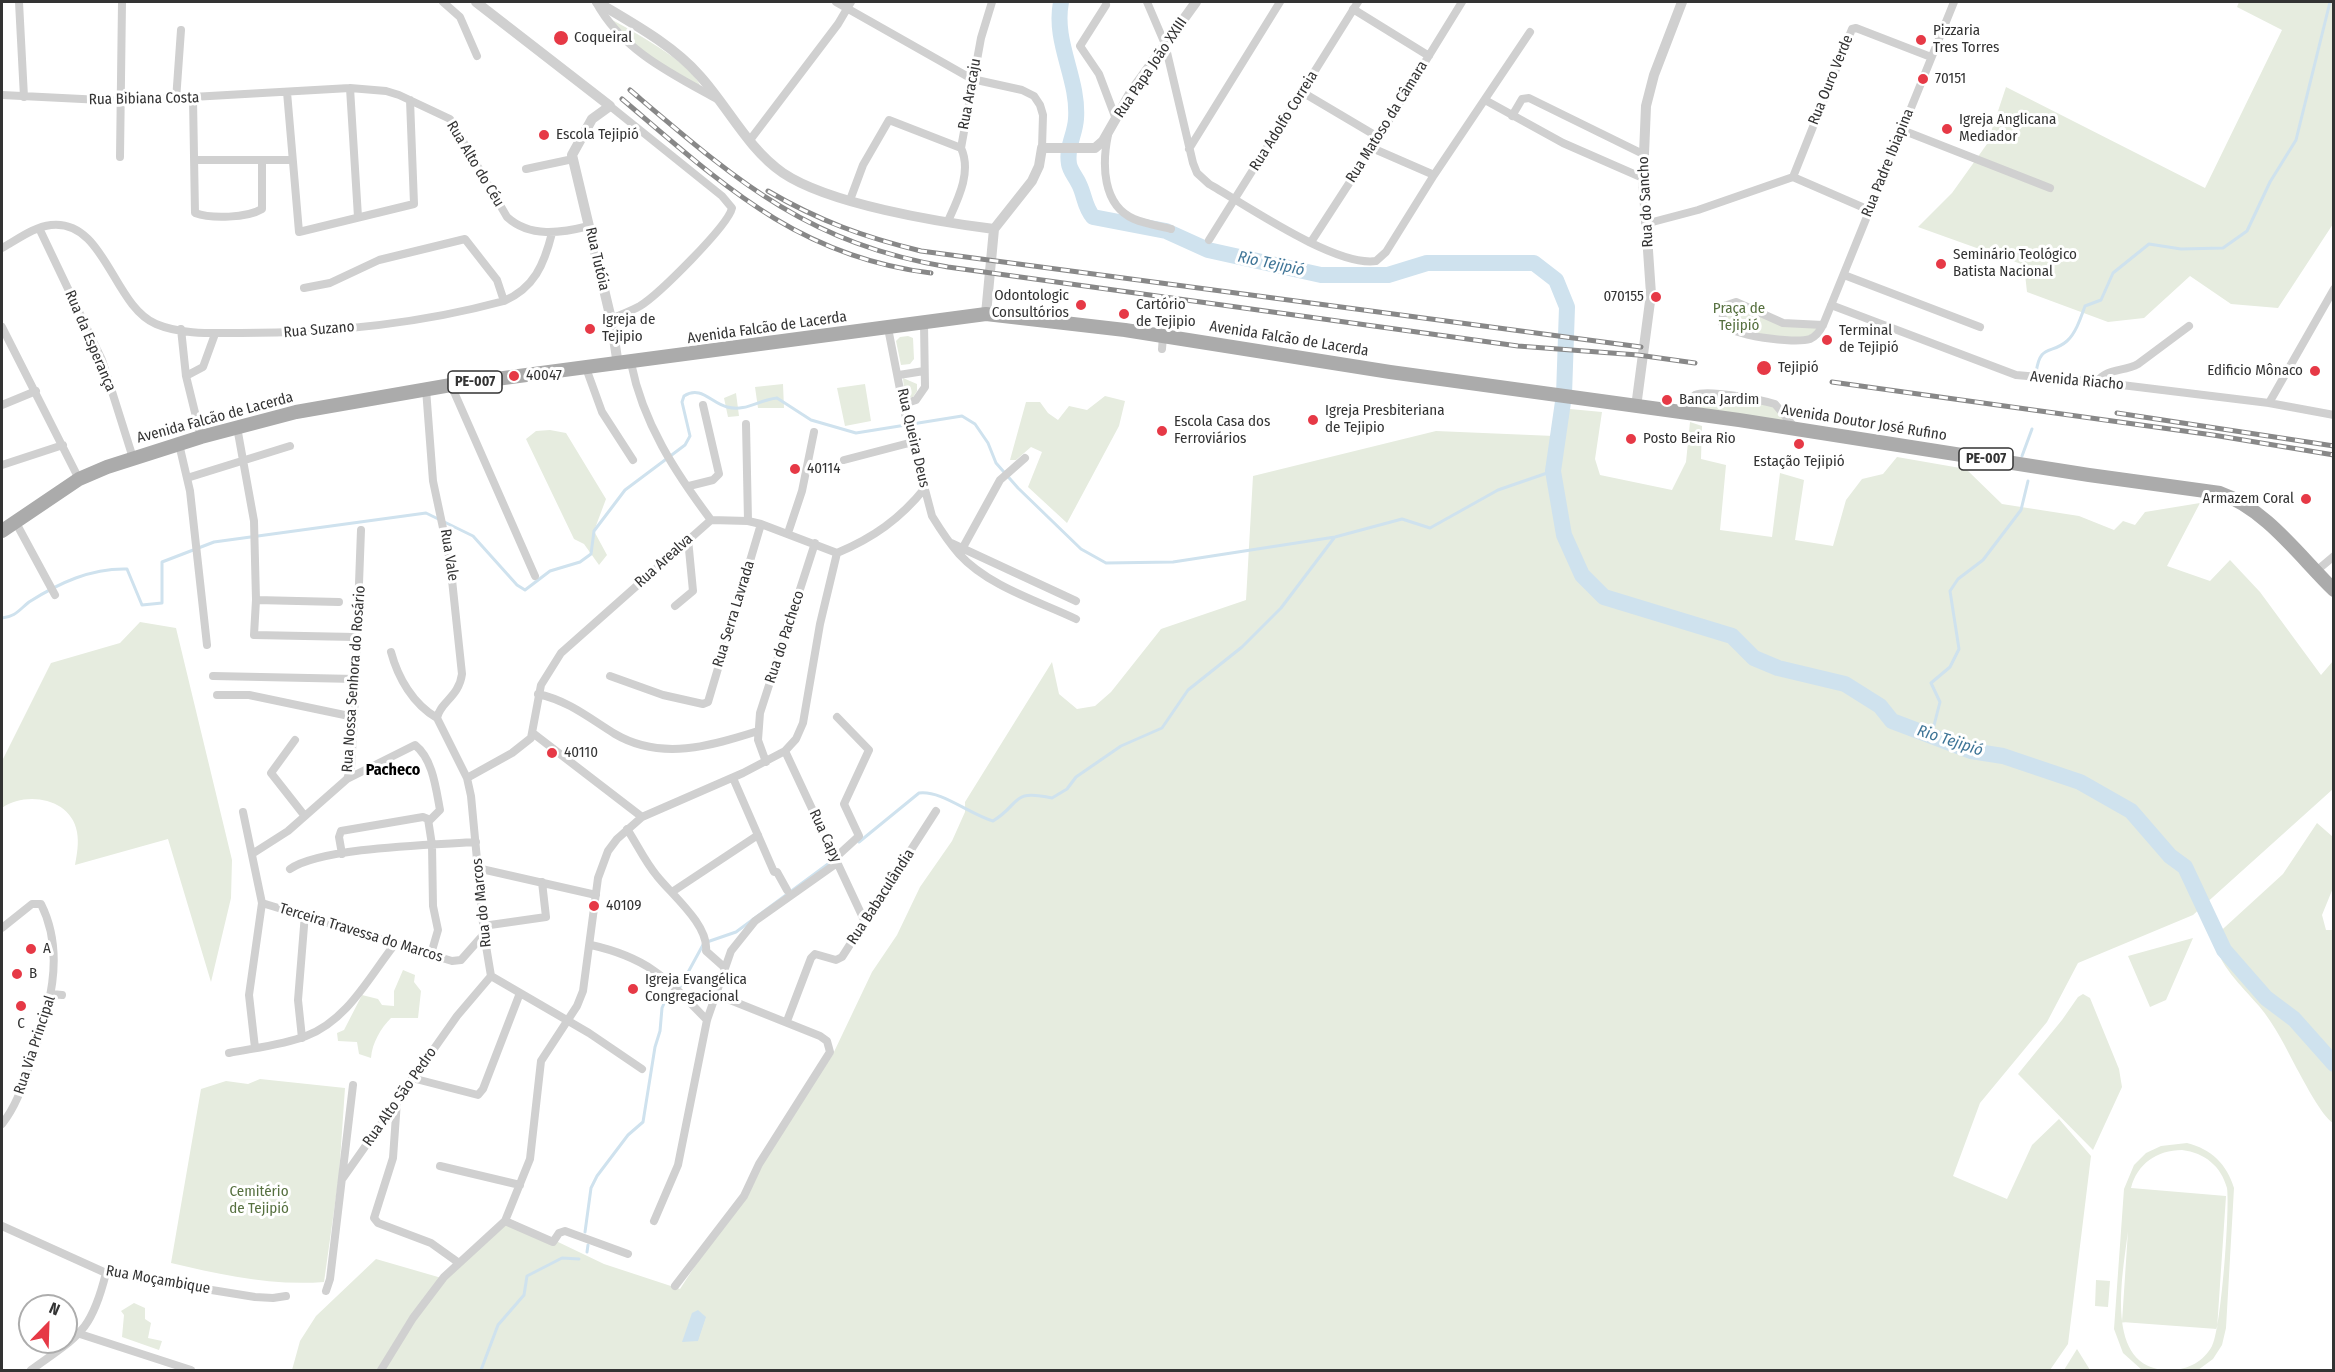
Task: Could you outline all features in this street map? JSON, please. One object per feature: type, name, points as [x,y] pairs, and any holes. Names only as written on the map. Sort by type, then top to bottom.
[{"type":"main road","name":"Avenida Falcão de Lacerda","points":[[2,531],[79,479],[133,458],[201,437],[296,412],[452,385],[625,364],[986,314],[1163,343],[1604,403]]},
{"type":"main road","name":"Avenida Doutor José Rufino","points":[[1604,403],[1796,429],[2220,493],[2257,515],[2334,590]]},
{"type":"street","points":[[19,2],[24,97]]},
{"type":"street","points":[[120,157],[122,2]]},
{"type":"street","points":[[442,2],[460,17],[477,56]]},
{"type":"street","points":[[476,2],[722,196],[732,208],[719,230],[655,295],[641,306],[610,319]]},
{"type":"street","points":[[596,2],[682,59],[699,74],[750,140],[782,172],[820,191],[850,200],[969,226],[994,229]]},
{"type":"street","points":[[596,2],[606,21],[628,45],[720,100]]},
{"type":"street","points":[[836,2],[850,5],[972,79],[1022,90],[1034,96],[1043,115],[1039,166],[1018,199],[994,229],[986,314]]},
{"type":"street","name":"Rua Aracaju","points":[[948,221],[965,173],[961,148],[972,79],[992,2]]},
{"type":"street","points":[[1146,2],[1165,44],[1189,149],[1201,178],[1236,200],[1338,256],[1376,261],[1386,252],[1530,32]]},
{"type":"street","name":"Rua Papa João XXIII","points":[[1171,229],[1133,219],[1113,201],[1103,159],[1108,135],[1131,92],[1196,2]]},
{"type":"street","points":[[1189,149],[1280,2]]},
{"type":"street","name":"Rua Matoso da Câmara","points":[[1311,242],[1462,2]]},
{"type":"street","name":"Rua do Sancho","points":[[1636,407],[1651,294],[1642,178],[1648,92],[1682,2]]},
{"type":"street","name":"Rua Padre Ibiapina","points":[[1823,325],[1954,2]]},
{"type":"street","points":[[750,140],[850,5]]},
{"type":"street","points":[[1106,5],[1080,46],[1099,74],[1116,119]]},
{"type":"street","points":[[1355,5],[1429,56]]},
{"type":"street","name":"Rua Adolfo Correia","points":[[1209,240],[1236,200],[1355,5]]},
{"type":"street","name":"Rua Ouro Verde","points":[[1793,177],[1852,29],[1856,28],[1931,57]]},
{"type":"street","points":[[176,100],[181,30]]},
{"type":"street","points":[[350,88],[358,217]]},
{"type":"street","name":"Rua Alto do Céu","points":[[287,92],[350,88],[386,91],[410,100],[446,116],[452,122],[507,217],[523,228],[552,233],[589,226]]},
{"type":"street","points":[[287,92],[299,232],[414,204],[410,100]]},
{"type":"street","name":"Rua Bibiana Costa","points":[[2,95],[122,101],[176,100],[287,92]]},
{"type":"street","points":[[1302,92],[1378,138]]},
{"type":"street","points":[[1512,116],[1522,99],[1529,98],[1643,154]]},
{"type":"street","points":[[193,99],[195,213],[220,216],[253,213],[262,209],[262,160]]},
{"type":"street","points":[[1485,100],[1584,153],[1642,178]]},
{"type":"street","points":[[526,169],[572,157],[592,119],[610,106]]},
{"type":"street","points":[[850,200],[863,165],[890,120],[961,148]]},
{"type":"street","points":[[1902,130],[2050,188]]},
{"type":"street","name":"Rua Papa João XXIII","points":[[1042,148],[1064,150],[1095,148],[1108,135]]},
{"type":"street","points":[[1372,148],[1434,176]]},
{"type":"street","name":"Rua Tutóia","points":[[572,157],[610,319],[625,364]]},
{"type":"street","points":[[194,160],[292,160]]},
{"type":"street","points":[[1646,224],[1698,210],[1793,177],[1869,210]]},
{"type":"street","name":"Rua Suzano","points":[[39,228],[65,225],[87,237],[144,317],[155,324],[214,334],[323,331],[413,319],[504,302],[516,296],[535,278],[552,233]]},
{"type":"street","points":[[2,248],[39,228]]},
{"type":"street","name":"Rua da Esperança","points":[[39,228],[102,360],[133,458]]},
{"type":"street","points":[[304,288],[330,283],[379,260],[465,239],[497,280],[504,302]]},
{"type":"street","points":[[1844,274],[1980,327]]},
{"type":"street","points":[[2269,403],[2334,289]]},
{"type":"street","points":[[1736,302],[1750,307],[1768,319],[1783,323],[1823,325],[1817,335],[1800,341],[1735,332],[1725,327],[1721,318],[1724,306],[1736,302]]},
{"type":"street","name":"Avenida Riacho","points":[[1831,305],[2006,372],[2028,377],[2097,382],[2269,403],[2334,415]]},
{"type":"street","points":[[904,407],[922,395],[925,387],[924,323]]},
{"type":"street","points":[[2097,382],[2106,372],[2131,368],[2138,364],[2189,326]]},
{"type":"street","points":[[2,327],[4,337],[36,392],[79,479]]},
{"type":"street","name":"Rua Queira Deus","points":[[888,328],[909,429],[932,516],[951,543],[1009,588],[1076,619]]},
{"type":"street","points":[[181,329],[186,376],[201,437]]},
{"type":"street","points":[[186,376],[203,367],[214,334]]},
{"type":"street","points":[[625,364],[667,458],[711,520],[748,521],[761,524],[788,532],[837,553],[859,544],[889,525],[925,488]]},
{"type":"street","points":[[586,368],[602,412],[633,460]]},
{"type":"street","points":[[899,375],[924,372]]},
{"type":"street","points":[[452,385],[535,576]]},
{"type":"street","name":"Rua Vale","points":[[426,390],[433,481],[442,514],[454,592],[462,674],[458,689],[437,715]]},
{"type":"street","points":[[2,405],[36,392]]},
{"type":"street","points":[[1680,413],[1690,399],[1699,394],[1741,398],[1775,404],[1796,429]]},
{"type":"street","points":[[688,486],[713,480],[720,474],[703,405]]},
{"type":"street","points":[[747,424],[748,521]]},
{"type":"street","points":[[237,427],[255,530],[254,635],[355,637]]},
{"type":"street","points":[[788,532],[802,491],[814,432]]},
{"type":"street","points":[[844,460],[913,442]]},
{"type":"street","points":[[179,444],[187,478],[207,645]]},
{"type":"street","points":[[2,465],[63,445]]},
{"type":"street","points":[[187,478],[290,446]]},
{"type":"street","points":[[961,551],[1004,476],[1014,470],[1025,458]]},
{"type":"street","name":"Rua Arealva","points":[[534,734],[538,694],[547,671],[561,653],[711,520]]},
{"type":"street","points":[[15,521],[55,595]]},
{"type":"street","name":"Rua Serra Lavrada","points":[[610,676],[663,696],[706,704],[710,700],[761,524]]},
{"type":"street","name":"Rua Nossa Senhora do Rosário","points":[[252,854],[288,831],[347,779],[351,768],[361,530]]},
{"type":"street","points":[[675,606],[693,591],[688,539]]},
{"type":"street","name":"Rua do Pacheco","points":[[758,731],[760,713],[815,543]]},
{"type":"street","name":"Rua Queira Deus","points":[[961,551],[1076,602]]},
{"type":"street","points":[[381,1371],[426,1300],[459,1263],[505,1221],[530,1159],[541,1061],[554,1038],[568,1022],[583,991],[602,863],[627,829],[642,817],[766,762],[785,751],[796,739],[802,723],[820,624],[837,553]]},
{"type":"street","points":[[2316,572],[2334,556]]},
{"type":"street","points":[[256,600],[339,602]]},
{"type":"street","points":[[391,652],[396,674],[425,711],[437,715]]},
{"type":"street","points":[[213,676],[356,679]]},
{"type":"street","points":[[538,694],[566,702],[624,739],[648,747],[697,748],[758,731],[758,740],[766,762]]},
{"type":"street","points":[[217,695],[249,695],[354,717]]},
{"type":"street","name":"Rua do Marcos","points":[[437,715],[466,778],[476,842],[477,868],[491,976]]},
{"type":"street","points":[[654,1221],[678,1165],[707,1020],[724,967],[743,933],[755,921],[836,860],[859,836],[844,804],[869,753],[862,741],[837,717]]},
{"type":"street","points":[[466,778],[521,747],[534,734],[642,817]]},
{"type":"street","points":[[294,740],[272,769],[271,777],[304,815]]},
{"type":"street","points":[[342,854],[341,831],[428,819],[440,810],[434,777],[420,748],[415,745],[347,779]]},
{"type":"street","name":"Rua Capy","points":[[785,751],[865,922]]},
{"type":"street","points":[[733,778],[774,872],[777,872],[783,880],[787,890]]},
{"type":"street","name":"Rua Babaculândia","points":[[786,1021],[814,955],[840,959],[936,811]]},
{"type":"street","points":[[243,812],[262,903],[249,995],[255,1048]]},
{"type":"street","points":[[428,819],[432,845],[432,889],[438,930],[431,954]]},
{"type":"street","points":[[627,829],[656,875],[672,892],[706,938],[706,951],[724,967]]},
{"type":"street","points":[[672,892],[758,835]]},
{"type":"street","points":[[290,869],[301,862],[342,854],[476,842]]},
{"type":"street","points":[[477,868],[596,895]]},
{"type":"street","points":[[484,930],[546,917],[542,882]]},
{"type":"street","name":"Terceira Travessa do Marcos","points":[[262,903],[459,961],[484,930]]},
{"type":"street","name":"Rua Via Principal","points":[[2,928],[32,904],[41,904],[54,957],[52,994],[19,1096],[2,1124]]},
{"type":"street","points":[[302,1038],[298,1000],[305,914]]},
{"type":"street","points":[[229,1053],[302,1038],[332,1022],[346,1008],[395,944]]},
{"type":"street","points":[[591,945],[633,957],[655,969],[707,1020]]},
{"type":"street","points":[[491,976],[642,1069]]},
{"type":"street","name":"Rua Alto São Pedro","points":[[343,1178],[457,1016],[491,976]]},
{"type":"street","points":[[412,1078],[478,1095],[483,1089],[520,993]]},
{"type":"street","points":[[52,994],[62,995]]},
{"type":"street","points":[[675,1286],[744,1196],[759,1164],[830,1052],[827,1041],[786,1021],[715,994]]},
{"type":"street","points":[[326,1291],[330,1279],[353,1085]]},
{"type":"street","points":[[397,1101],[393,1158],[374,1218],[378,1223],[437,1247],[459,1263]]},
{"type":"street","points":[[440,1166],[520,1185]]},
{"type":"street","points":[[505,1221],[553,1242],[559,1233],[565,1231],[628,1254]]},
{"type":"street","name":"Rua Moçambique","points":[[2,1226],[106,1273],[255,1297],[286,1296]]},
{"type":"street","points":[[31,1371],[80,1334],[94,1314],[106,1273]]},
{"type":"street","points":[[80,1334],[191,1371]]},
{"type":"green space","points":[[2239,2],[2333,2],[2333,224],[2278,308],[2231,304],[2190,276],[2144,318],[2108,322],[2027,292],[2024,265],[1918,227],[1952,193],[1987,144],[2006,87],[2205,188],[2282,30],[2237,7]]},
{"type":"green space","points":[[609,18],[674,58],[695,77],[701,87],[642,52]]},
{"type":"green space","name":"Praça de Tejipió","points":[[1730,302],[1770,319],[1823,327],[1804,342],[1726,329],[1722,313]]},
{"type":"green space","points":[[900,337],[913,338],[914,359],[910,364],[901,365],[896,341]]},
{"type":"green space","points":[[903,378],[917,384],[917,391],[913,397],[905,399]]},
{"type":"green space","points":[[783,384],[784,408],[758,408],[755,387]]},
{"type":"green space","points":[[865,384],[871,421],[845,426],[837,388]]},
{"type":"green space","points":[[736,393],[739,416],[728,417],[724,398]]},
{"type":"green space","points":[[1708,394],[1775,405],[1789,424],[1686,405],[1693,397]]},
{"type":"green space","points":[[1105,396],[1125,401],[1119,426],[1067,523],[1028,487],[1042,452],[1031,447],[1016,460],[1010,460],[1026,402],[1040,402],[1048,413],[1058,420],[1069,406],[1087,410]]},
{"type":"green space","points":[[1570,409],[1602,412],[1595,459],[1600,475],[1672,490],[1686,462],[1690,422],[1702,426],[1701,459],[1726,465],[1720,530],[1772,537],[1780,473],[1804,480],[1795,540],[1833,546],[1846,500],[1862,479],[1883,474],[1897,457],[1966,469],[2002,504],[2079,516],[2114,530],[2123,521],[2135,525],[2145,512],[2200,503],[2167,566],[2210,581],[2230,560],[2260,592],[2321,675],[2333,661],[2333,789],[2193,915],[2078,963],[2047,1022],[1980,1103],[1953,1176],[2007,1199],[2032,1145],[2059,1119],[2091,1156],[2068,1344],[2050,1370],[292,1370],[300,1341],[316,1316],[376,1259],[445,1279],[510,1219],[604,1264],[680,1289],[833,1054],[872,972],[897,935],[920,887],[952,841],[965,812],[965,802],[1052,662],[1059,694],[1077,709],[1095,706],[1111,692],[1161,629],[1246,600],[1253,476],[1436,431],[1554,436]]},
{"type":"green space","points":[[550,430],[566,433],[606,499],[594,531],[607,555],[599,565],[584,544],[574,539],[526,439],[536,431]]},
{"type":"green space","points":[[140,622],[176,628],[232,860],[231,898],[211,982],[168,839],[75,865],[77,832],[66,812],[57,805],[35,799],[12,803],[2,808],[2,761],[51,663],[120,643]]},
{"type":"green space","points":[[2317,823],[2333,837],[2333,888],[2322,915],[2326,930],[2333,930],[2333,1123],[2323,1113],[2270,1021],[2220,958],[2213,938],[2283,874]]},
{"type":"green space","points":[[2193,938],[2166,1000],[2150,1007],[2128,956]]},
{"type":"green space","points":[[403,970],[415,975],[414,982],[421,991],[418,1018],[391,1018],[378,1036],[371,1058],[359,1054],[357,1042],[338,1041],[337,1033],[344,1030],[362,995],[378,999],[382,1005],[394,1006],[394,991]]},
{"type":"green space","points":[[2083,994],[2090,998],[2119,1069],[2122,1087],[2093,1150],[2018,1074],[2078,997]]},
{"type":"green space","name":"Cemitério de Tejipió","points":[[260,1079],[345,1088],[339,1175],[324,1282],[266,1281],[171,1263],[201,1089],[226,1081],[248,1084]]},
{"type":"green space","points":[[2187,1143],[2203,1149],[2222,1165],[2234,1188],[2226,1328],[2222,1345],[2213,1359],[2198,1370],[2171,1370],[2142,1370],[2123,1353],[2114,1329],[2124,1189],[2134,1165],[2146,1153],[2161,1146]],"holes":[[[2182,1150],[2198,1154],[2211,1162],[2221,1173],[2227,1188],[2228,1200],[2224,1269],[2217,1325],[2226,1196],[2131,1188],[2143,1165],[2156,1156],[2173,1151]],[[2128,1231],[2122,1320],[2121,1294]],[[2123,1322],[2217,1329],[2212,1346],[2195,1364],[2171,1370],[2149,1366],[2134,1355],[2126,1338]]]},
{"type":"green space","points":[[2096,1280],[2110,1281],[2108,1307],[2095,1306]]},
{"type":"green space","points":[[134,1303],[145,1308],[145,1319],[151,1323],[148,1338],[162,1341],[159,1350],[122,1337],[124,1315],[121,1311]]},
{"type":"green space","points":[[2077,1349],[2090,1370],[2064,1370]]},
{"type":"water","points":[[698,1310],[706,1317],[698,1341],[682,1342],[692,1313]]},
{"type":"waterway","name":"Rio Tejipió","points":[[1061,2],[1060,32],[1076,104],[1069,164],[1093,217],[1166,231],[1208,250],[1321,275],[1388,275],[1427,263],[1534,263],[1556,280],[1567,307],[1564,395],[1553,471],[1564,535],[1582,575],[1604,597],[1732,636],[1754,658],[1778,668],[1845,684],[1880,706],[1892,721],[1971,751],[2003,756],[2080,782],[2131,811],[2170,856],[2185,867],[2224,950],[2266,998],[2294,1019],[2334,1064]]},
{"type":"waterway","points":[[2036,373],[2043,353],[2067,341],[2078,325],[2085,306],[2101,300],[2113,273],[2149,244],[2181,249],[2223,248],[2247,231],[2270,182],[2296,140],[2330,2]]},
{"type":"waterway","points":[[2,618],[14,615],[29,602],[64,583],[88,574],[114,569],[127,569],[142,605],[162,603],[162,562],[214,542],[426,513],[473,536],[517,585],[525,590],[550,571],[580,562],[591,554],[594,531],[625,490],[685,445],[690,436],[682,402],[684,396],[690,393],[701,394],[721,405],[734,408],[777,398],[811,420],[856,433],[962,416],[975,424],[988,443],[996,463],[1018,488],[1081,549],[1106,563],[1173,562],[1335,537],[1402,519],[1430,528],[1498,490],[1553,471]]},
{"type":"waterway","points":[[2022,456],[2032,429]]},
{"type":"waterway","points":[[1931,737],[1940,702],[1931,683],[1950,667],[1959,649],[1950,591],[1958,579],[1983,560],[2021,510],[2028,481]]},
{"type":"waterway","points":[[859,842],[919,793],[936,795],[993,821],[1018,799],[1029,795],[1052,798],[1067,789],[1076,777],[1121,746],[1162,728],[1188,690],[1242,647],[1281,608],[1334,538]]},
{"type":"waterway","points":[[680,987],[704,943],[736,932],[832,861]]},
{"type":"waterway","points":[[585,1232],[591,1188],[597,1176],[628,1135],[643,1122],[655,1047],[660,1031],[662,1008],[666,999],[675,992]]},
{"type":"waterway","points":[[587,1252],[588,1245]]},
{"type":"waterway","points":[[481,1370],[498,1325],[524,1295],[527,1276],[562,1258],[579,1259]]},
{"type":"railway","points":[[630,90],[704,152],[776,203],[813,224],[853,242],[898,256],[948,267],[1518,346],[1638,355],[1695,363]]},
{"type":"railway","points":[[622,99],[728,186],[763,211],[800,233],[840,250],[883,264],[931,273]]},
{"type":"railway","points":[[768,191],[842,227],[921,251],[1641,347]]},
{"type":"railway","points":[[1832,382],[2213,435],[2334,455]]},
{"type":"railway","points":[[2117,413],[2334,446]]},
{"type":"place","name":"Coqueiral","points":[[561,38]]},
{"type":"place","name":"Pizzaria Tres Torres","points":[[1921,40]]},
{"type":"place","name":"70151","points":[[1923,79]]},
{"type":"place","name":"Igreja Anglicana Mediador","points":[[1947,129]]},
{"type":"place","name":"Escola Tejipió","points":[[544,135]]},
{"type":"place","name":"Seminário Teológico Batista Nacional","points":[[1941,264]]},
{"type":"place","name":"070155","points":[[1656,297]]},
{"type":"place","name":"Odontologic Consultórios","points":[[1081,305]]},
{"type":"place","name":"Cartório de Tejipio","points":[[1124,314]]},
{"type":"place","name":"Igreja de Tejipio","points":[[590,329]]},
{"type":"place","name":"Terminal de Tejipió","points":[[1827,340]]},
{"type":"place","name":"Tejipió","points":[[1764,368]]},
{"type":"place","name":"Edificio Mônaco","points":[[2315,371]]},
{"type":"place","name":"40047","points":[[514,376]]},
{"type":"place","name":"Banca Jardim","points":[[1667,400]]},
{"type":"place","name":"Igreja Presbiteriana de Tejipio","points":[[1313,420]]},
{"type":"place","name":"Escola Casa dos Ferroviários","points":[[1162,431]]},
{"type":"place","name":"Posto Beira Rio","points":[[1631,439]]},
{"type":"place","name":"Estação Tejipió","points":[[1799,444]]},
{"type":"place","name":"40114","points":[[795,469]]},
{"type":"place","name":"Armazem Coral","points":[[2306,499]]},
{"type":"place","name":"40110","points":[[552,753]]},
{"type":"place","name":"40109","points":[[594,906]]},
{"type":"place","name":"A","points":[[31,949]]},
{"type":"place","name":"B","points":[[17,974]]},
{"type":"place","name":"Igreja Evangélica Congregacional","points":[[633,989]]},
{"type":"place","name":"C","points":[[21,1006]]},
{"type":"district","name":"Pacheco","points":[[393,771]]}]
